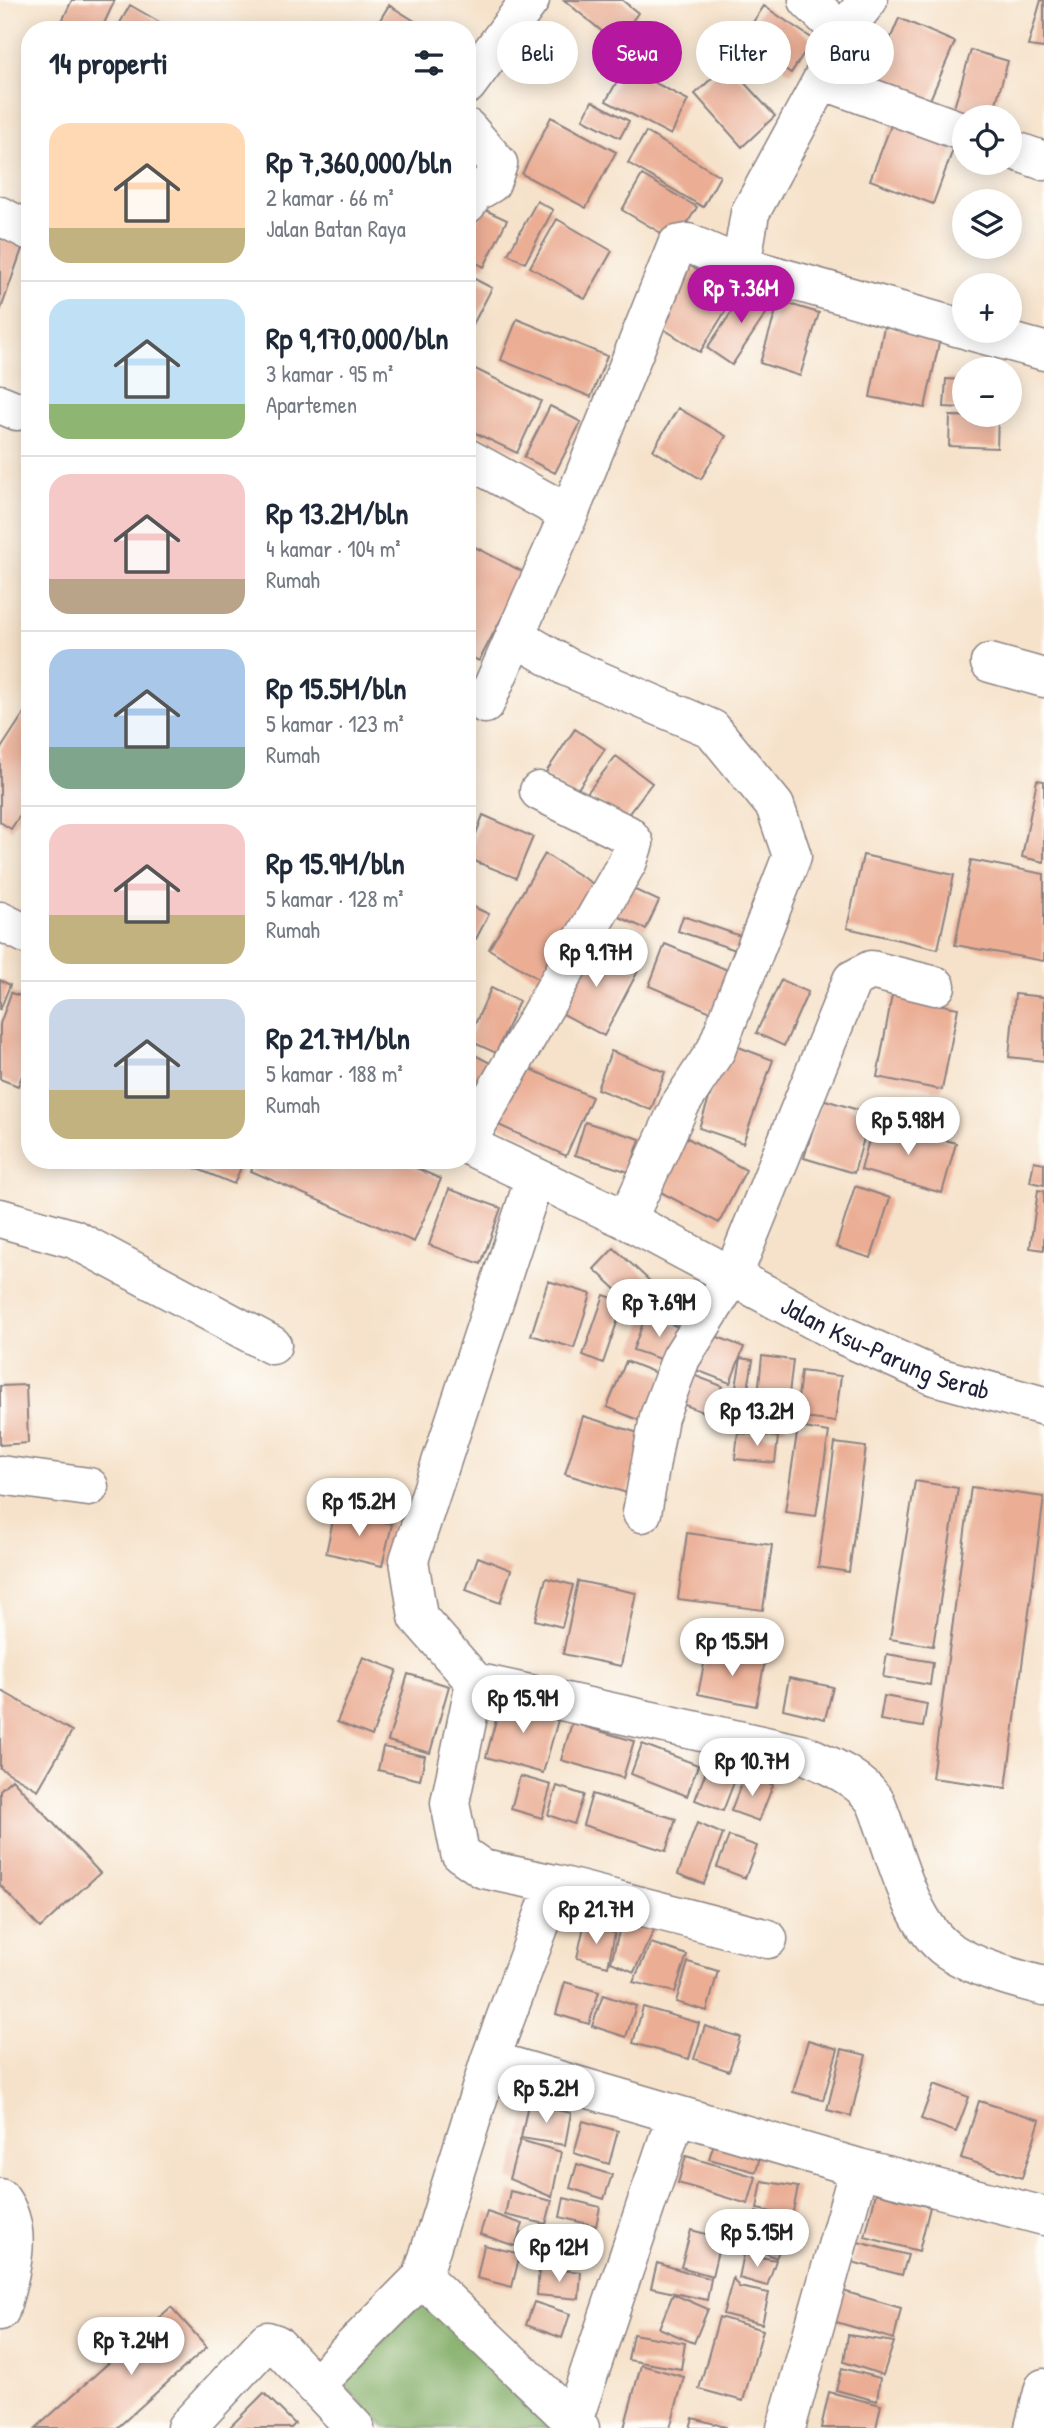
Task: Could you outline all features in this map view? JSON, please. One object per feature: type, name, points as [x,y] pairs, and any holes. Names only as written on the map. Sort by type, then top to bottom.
[{"type":"street","points":[[476,73],[530,0]]},
{"type":"street","points":[[808,0],[830,21]]},
{"type":"street","points":[[851,21],[868,0]]},
{"type":"street","points":[[741,266],[750,213],[820,84]]},
{"type":"street","points":[[833,84],[952,128]]},
{"type":"street","points":[[476,138],[498,164],[491,183],[476,193]]},
{"type":"street","points":[[0,216],[21,226]]},
{"type":"street","points":[[485,704],[569,514],[677,245],[688,243],[741,266],[952,326]]},
{"type":"street","points":[[1012,343],[1044,352]]},
{"type":"street","points":[[476,463],[569,514]]},
{"type":"street","points":[[516,637],[567,667],[712,729],[775,806],[792,856],[716,1050],[680,1105],[627,1220]]},
{"type":"street","points":[[990,663],[1044,678]]},
{"type":"street","points":[[476,1127],[628,861],[634,843],[628,835],[539,791]]},
{"type":"street","points":[[0,921],[21,932]]},
{"type":"street","points":[[642,1513],[659,1417],[681,1358],[733,1275],[852,981],[872,970],[936,986]]},
{"type":"street","name":"Jalan Ksu-Parung Serab","points":[[476,1148],[627,1220],[842,1335],[934,1376],[1044,1406]]},
{"type":"street","points":[[535,1177],[410,1560],[418,1617],[475,1682],[806,1755],[837,1769],[864,1786],[875,1801],[922,1922],[948,1950],[1006,1976],[1044,1986]]},
{"type":"street","points":[[0,1218],[74,1239],[272,1345]]},
{"type":"street","points":[[0,1475],[89,1487]]},
{"type":"street","points":[[475,1682],[450,1802],[460,1853],[483,1869],[555,1884],[768,1939]]},
{"type":"street","points":[[314,2386],[410,2290],[555,1884]]},
{"type":"street","points":[[490,2060],[859,2168],[1044,2216]]},
{"type":"street","points":[[410,2290],[577,2425],[676,2116]]},
{"type":"street","points":[[786,2428],[859,2168]]},
{"type":"street","points":[[0,2198],[13,2224],[14,2249],[0,2311]]},
{"type":"street","points":[[186,2428],[267,2341],[276,2344],[355,2428]]},
{"type":"street","points":[[1034,2428],[1044,2388]]},
{"type":"green space","points":[[430,2293],[556,2428],[386,2428],[342,2383]]},
{"type":"building","points":[[72,0],[115,0],[105,21],[62,21]]},
{"type":"building","points":[[564,0],[622,0],[638,13],[632,21],[592,21],[592,23]]},
{"type":"building","points":[[1041,0],[1044,0],[1044,48],[1028,46]]},
{"type":"building","points":[[130,5],[158,21],[121,21]]},
{"type":"building","points":[[389,5],[415,21],[379,21]]},
{"type":"building","points":[[764,6],[786,21],[754,21]]},
{"type":"building","points":[[899,18],[955,42],[926,109],[871,85],[894,84],[894,30]]},
{"type":"building","points":[[791,24],[805,34],[805,51],[791,73]]},
{"type":"building","points":[[971,50],[1008,61],[995,105],[955,105]]},
{"type":"building","points":[[616,84],[657,84],[688,100],[671,135],[606,101]]},
{"type":"building","points":[[706,84],[745,84],[775,116],[742,147],[695,94]]},
{"type":"building","points":[[592,101],[629,121],[620,138],[583,119]]},
{"type":"building","points":[[551,117],[616,152],[586,208],[522,174]]},
{"type":"building","points":[[893,120],[952,143],[952,152],[933,204],[870,180]]},
{"type":"building","points":[[646,132],[720,176],[703,207],[628,163]]},
{"type":"building","points":[[642,175],[697,207],[676,242],[622,210]]},
{"type":"building","points":[[537,201],[553,210],[525,263],[508,254]]},
{"type":"building","points":[[483,209],[507,220],[484,267],[476,263],[476,223]]},
{"type":"building","points":[[557,219],[612,251],[585,299],[530,267]]},
{"type":"building","points":[[0,238],[21,245],[21,252],[0,312]]},
{"type":"building","points":[[687,264],[736,294],[700,352],[651,321]]},
{"type":"building","points":[[476,280],[492,288],[476,319]]},
{"type":"building","points":[[751,284],[775,300],[732,365],[707,348]]},
{"type":"building","points":[[779,301],[819,313],[800,376],[760,363]]},
{"type":"building","points":[[517,319],[607,356],[591,397],[501,360]]},
{"type":"building","points":[[884,327],[940,338],[925,408],[870,397]]},
{"type":"building","points":[[476,369],[541,401],[517,453],[476,433]]},
{"type":"building","points":[[946,379],[952,379],[952,407],[944,407]]},
{"type":"building","points":[[550,406],[581,422],[555,473],[524,457]]},
{"type":"building","points":[[678,408],[726,436],[701,479],[653,450]]},
{"type":"building","points":[[950,416],[952,427],[998,427],[997,448],[949,446]]},
{"type":"building","points":[[476,548],[525,573],[479,661],[476,660]]},
{"type":"building","points":[[21,718],[21,814],[11,829],[0,822],[0,750]]},
{"type":"building","points":[[575,729],[605,749],[573,796],[544,775]]},
{"type":"building","points":[[616,756],[652,783],[623,821],[587,793]]},
{"type":"building","points":[[1037,780],[1044,781],[1044,862],[1022,857]]},
{"type":"building","points":[[483,815],[533,837],[516,878],[476,862],[476,834]]},
{"type":"building","points":[[545,854],[600,888],[545,983],[489,949]]},
{"type":"building","points":[[863,855],[954,875],[938,949],[847,928]]},
{"type":"building","points":[[971,860],[1044,874],[1044,961],[955,945]]},
{"type":"building","points":[[620,883],[659,901],[646,929],[608,912]]},
{"type":"building","points":[[476,908],[489,914],[476,939]]},
{"type":"building","points":[[683,916],[752,940],[748,954],[678,931]]},
{"type":"building","points":[[588,941],[639,969],[604,1036],[552,1008]]},
{"type":"building","points":[[665,944],[735,973],[718,1015],[649,986]]},
{"type":"building","points":[[0,980],[10,985],[0,1010]]},
{"type":"building","points":[[781,980],[808,992],[784,1046],[756,1033]]},
{"type":"building","points":[[491,988],[519,1001],[496,1053],[476,1044],[476,1022]]},
{"type":"building","points":[[11,993],[21,996],[21,1078],[18,1086],[0,1079],[0,1024]]},
{"type":"building","points":[[1015,994],[1044,997],[1044,1061],[1009,1057]]},
{"type":"building","points":[[892,995],[958,1008],[942,1090],[877,1077]]},
{"type":"building","points":[[728,1043],[773,1060],[743,1143],[699,1128]]},
{"type":"building","points":[[611,1051],[665,1072],[651,1110],[597,1089]]},
{"type":"building","points":[[476,1056],[494,1065],[476,1100]]},
{"type":"building","points":[[515,1062],[592,1097],[566,1156],[490,1121]]},
{"type":"building","points":[[822,1099],[871,1114],[854,1173],[804,1158]]},
{"type":"building","points":[[874,1121],[956,1143],[942,1193],[861,1170]]},
{"type":"building","points":[[585,1122],[640,1139],[629,1172],[575,1155]]},
{"type":"building","points":[[680,1134],[746,1170],[719,1223],[653,1188]]},
{"type":"building","points":[[1034,1161],[1044,1163],[1044,1185],[1030,1182]]},
{"type":"building","points":[[197,1169],[240,1169],[234,1184]]},
{"type":"building","points":[[418,1169],[441,1179],[414,1242],[251,1171]]},
{"type":"building","points":[[855,1186],[890,1198],[871,1258],[836,1247]]},
{"type":"building","points":[[449,1189],[501,1208],[481,1264],[429,1245]]},
{"type":"building","points":[[1038,1190],[1044,1191],[1044,1250],[1030,1248]]},
{"type":"building","points":[[614,1248],[651,1282],[632,1304],[594,1269]]},
{"type":"building","points":[[548,1281],[591,1294],[574,1348],[531,1335]]},
{"type":"building","points":[[604,1295],[624,1302],[603,1363],[583,1355]]},
{"type":"building","points":[[646,1315],[684,1329],[672,1363],[633,1350]]},
{"type":"building","points":[[702,1331],[744,1347],[730,1383],[688,1367]]},
{"type":"building","points":[[762,1356],[793,1360],[785,1428],[755,1424]]},
{"type":"building","points":[[741,1358],[753,1360],[743,1418],[731,1416]]},
{"type":"building","points":[[626,1361],[664,1376],[645,1423],[607,1407]]},
{"type":"building","points":[[680,1370],[722,1386],[711,1415],[669,1399]]},
{"type":"building","points":[[801,1371],[841,1376],[835,1422],[796,1417]]},
{"type":"building","points":[[26,1385],[28,1443],[0,1445],[0,1386]]},
{"type":"building","points":[[583,1416],[645,1435],[627,1493],[565,1474]]},
{"type":"building","points":[[798,1427],[829,1432],[816,1516],[785,1512]]},
{"type":"building","points":[[738,1433],[778,1437],[775,1463],[735,1459]]},
{"type":"building","points":[[835,1443],[866,1447],[849,1572],[818,1567]]},
{"type":"building","points":[[915,1481],[958,1488],[933,1646],[890,1639]]},
{"type":"building","points":[[971,1487],[1044,1497],[1006,1788],[932,1778]]},
{"type":"building","points":[[335,1511],[392,1524],[382,1566],[326,1553]]},
{"type":"building","points":[[687,1533],[772,1545],[763,1610],[678,1599]]},
{"type":"building","points":[[478,1557],[511,1570],[500,1603],[466,1590]]},
{"type":"building","points":[[546,1578],[573,1585],[562,1627],[535,1620]]},
{"type":"building","points":[[578,1581],[636,1593],[621,1666],[563,1654]]},
{"type":"building","points":[[707,1649],[765,1661],[756,1706],[698,1694]]},
{"type":"building","points":[[887,1654],[933,1662],[930,1685],[883,1677]]},
{"type":"building","points":[[363,1657],[397,1670],[372,1736],[337,1722]]},
{"type":"building","points":[[408,1674],[449,1686],[430,1753],[388,1741]]},
{"type":"building","points":[[789,1678],[833,1687],[825,1719],[783,1709]]},
{"type":"building","points":[[0,1690],[72,1731],[38,1790],[0,1768]]},
{"type":"building","points":[[884,1696],[927,1704],[923,1727],[880,1720]]},
{"type":"building","points":[[502,1698],[560,1713],[543,1773],[486,1757]]},
{"type":"building","points":[[572,1723],[634,1741],[623,1778],[561,1760]]},
{"type":"building","points":[[642,1744],[698,1765],[687,1796],[631,1774]]},
{"type":"building","points":[[383,1747],[425,1756],[420,1780],[378,1770]]},
{"type":"building","points":[[708,1766],[736,1777],[723,1811],[695,1800]]},
{"type":"building","points":[[745,1774],[773,1785],[759,1821],[731,1811]]},
{"type":"building","points":[[520,1776],[551,1785],[542,1818],[511,1809]]},
{"type":"building","points":[[12,1779],[100,1873],[40,1928],[0,1885],[0,1790]]},
{"type":"building","points":[[557,1786],[584,1795],[574,1824],[548,1815]]},
{"type":"building","points":[[592,1794],[676,1819],[666,1851],[583,1825]]},
{"type":"building","points":[[697,1823],[723,1834],[704,1884],[678,1874]]},
{"type":"building","points":[[729,1836],[757,1846],[745,1878],[717,1867]]},
{"type":"building","points":[[625,1909],[657,1924],[634,1972],[611,1962]]},
{"type":"building","points":[[584,1926],[615,1933],[608,1966],[577,1958]]},
{"type":"building","points":[[651,1943],[687,1955],[675,1992],[633,1982]]},
{"type":"building","points":[[688,1962],[718,1971],[707,2011],[676,2002]]},
{"type":"building","points":[[565,1982],[599,1992],[589,2024],[556,2014]]},
{"type":"building","points":[[603,1995],[636,2006],[626,2037],[592,2026]]},
{"type":"building","points":[[643,2007],[699,2023],[689,2059],[633,2043]]},
{"type":"building","points":[[705,2026],[740,2037],[729,2071],[694,2059]]},
{"type":"building","points":[[808,2040],[838,2049],[823,2100],[793,2092]]},
{"type":"building","points":[[842,2049],[866,2055],[851,2116],[827,2110]]},
{"type":"building","points":[[934,2084],[969,2097],[956,2132],[921,2119]]},
{"type":"building","points":[[979,2101],[1040,2120],[1022,2178],[961,2158]]},
{"type":"building","points":[[528,2104],[571,2113],[565,2145],[521,2138]]},
{"type":"building","points":[[583,2121],[618,2131],[609,2164],[574,2153]]},
{"type":"building","points":[[520,2140],[561,2152],[552,2197],[509,2179]]},
{"type":"building","points":[[714,2143],[760,2157],[756,2172],[709,2159]]},
{"type":"building","points":[[686,2156],[756,2177],[748,2204],[678,2183]]},
{"type":"building","points":[[577,2164],[612,2175],[604,2199],[570,2188]]},
{"type":"building","points":[[762,2181],[798,2187],[792,2216],[757,2209]]},
{"type":"building","points":[[510,2191],[552,2201],[546,2224],[505,2215]]},
{"type":"building","points":[[876,2193],[930,2207],[919,2251],[865,2237]]},
{"type":"building","points":[[564,2198],[600,2207],[596,2226],[560,2217]]},
{"type":"building","points":[[487,2212],[523,2224],[515,2246],[480,2234]]},
{"type":"building","points":[[756,2212],[790,2228],[776,2258],[742,2242]]},
{"type":"building","points":[[691,2230],[721,2238],[712,2276],[681,2267]]},
{"type":"building","points":[[556,2231],[590,2238],[584,2264],[551,2257]]},
{"type":"building","points":[[858,2242],[908,2255],[902,2275],[852,2262]]},
{"type":"building","points":[[484,2245],[520,2254],[512,2287],[477,2278]]},
{"type":"building","points":[[744,2254],[776,2260],[767,2286],[739,2278]]},
{"type":"building","points":[[657,2263],[711,2279],[707,2300],[651,2288]]},
{"type":"building","points":[[539,2268],[581,2272],[579,2299],[537,2295]]},
{"type":"building","points":[[733,2278],[739,2287],[769,2293],[762,2324],[723,2314]]},
{"type":"building","points":[[836,2289],[901,2308],[894,2339],[826,2319]]},
{"type":"building","points":[[673,2294],[708,2309],[694,2343],[659,2328]]},
{"type":"building","points":[[534,2302],[570,2314],[562,2338],[526,2325]]},
{"type":"building","points":[[171,2307],[207,2347],[117,2428],[36,2428]]},
{"type":"building","points":[[719,2317],[763,2330],[743,2401],[699,2389]]},
{"type":"building","points":[[633,2334],[685,2343],[681,2369],[628,2360]]},
{"type":"building","points":[[848,2335],[894,2342],[883,2375],[844,2362]]},
{"type":"building","points":[[641,2365],[684,2377],[670,2428],[624,2428]]},
{"type":"building","points":[[842,2368],[880,2378],[877,2401],[836,2390]]},
{"type":"building","points":[[829,2392],[881,2405],[876,2428],[821,2428]]},
{"type":"building","points":[[264,2393],[295,2424],[291,2428],[229,2428]]},
{"type":"building","points":[[693,2418],[726,2427],[726,2428],[690,2428]]}]
